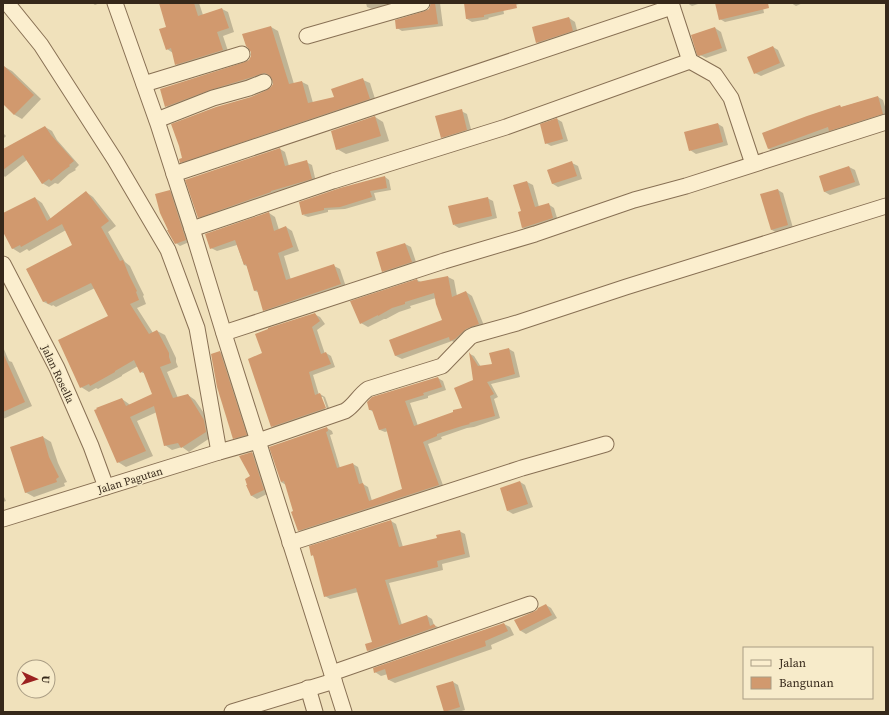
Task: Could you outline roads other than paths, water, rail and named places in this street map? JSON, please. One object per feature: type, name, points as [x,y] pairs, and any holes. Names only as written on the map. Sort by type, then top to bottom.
[{"type":"street","points":[[7,3],[41,45],[115,160],[168,250],[197,328],[219,452]]},
{"type":"street","points":[[115,3],[157,120],[344,712]]},
{"type":"street","points":[[307,36],[422,3]]},
{"type":"street","points":[[174,174],[672,5],[690,61],[715,75],[731,98],[753,164]]},
{"type":"street","points":[[144,84],[242,54]]},
{"type":"street","points":[[192,229],[333,181],[506,127],[690,61]]},
{"type":"street","points":[[157,120],[213,98],[249,88],[264,82]]},
{"type":"street","points":[[224,333],[444,261],[535,234],[634,200],[686,186],[886,122]]},
{"type":"street","name":"Jalan Pagutan","points":[[3,519],[258,441],[345,411],[351,407],[363,392],[371,388],[442,366],[472,336],[886,206]]},
{"type":"street","name":"Jalan Rosella","points":[[3,264],[57,368],[91,446],[106,487]]},
{"type":"street","points":[[290,543],[522,468],[606,444]]},
{"type":"street","points":[[232,712],[308,688],[333,677],[530,604]]},
{"type":"street","points":[[308,688],[315,712]]}]
